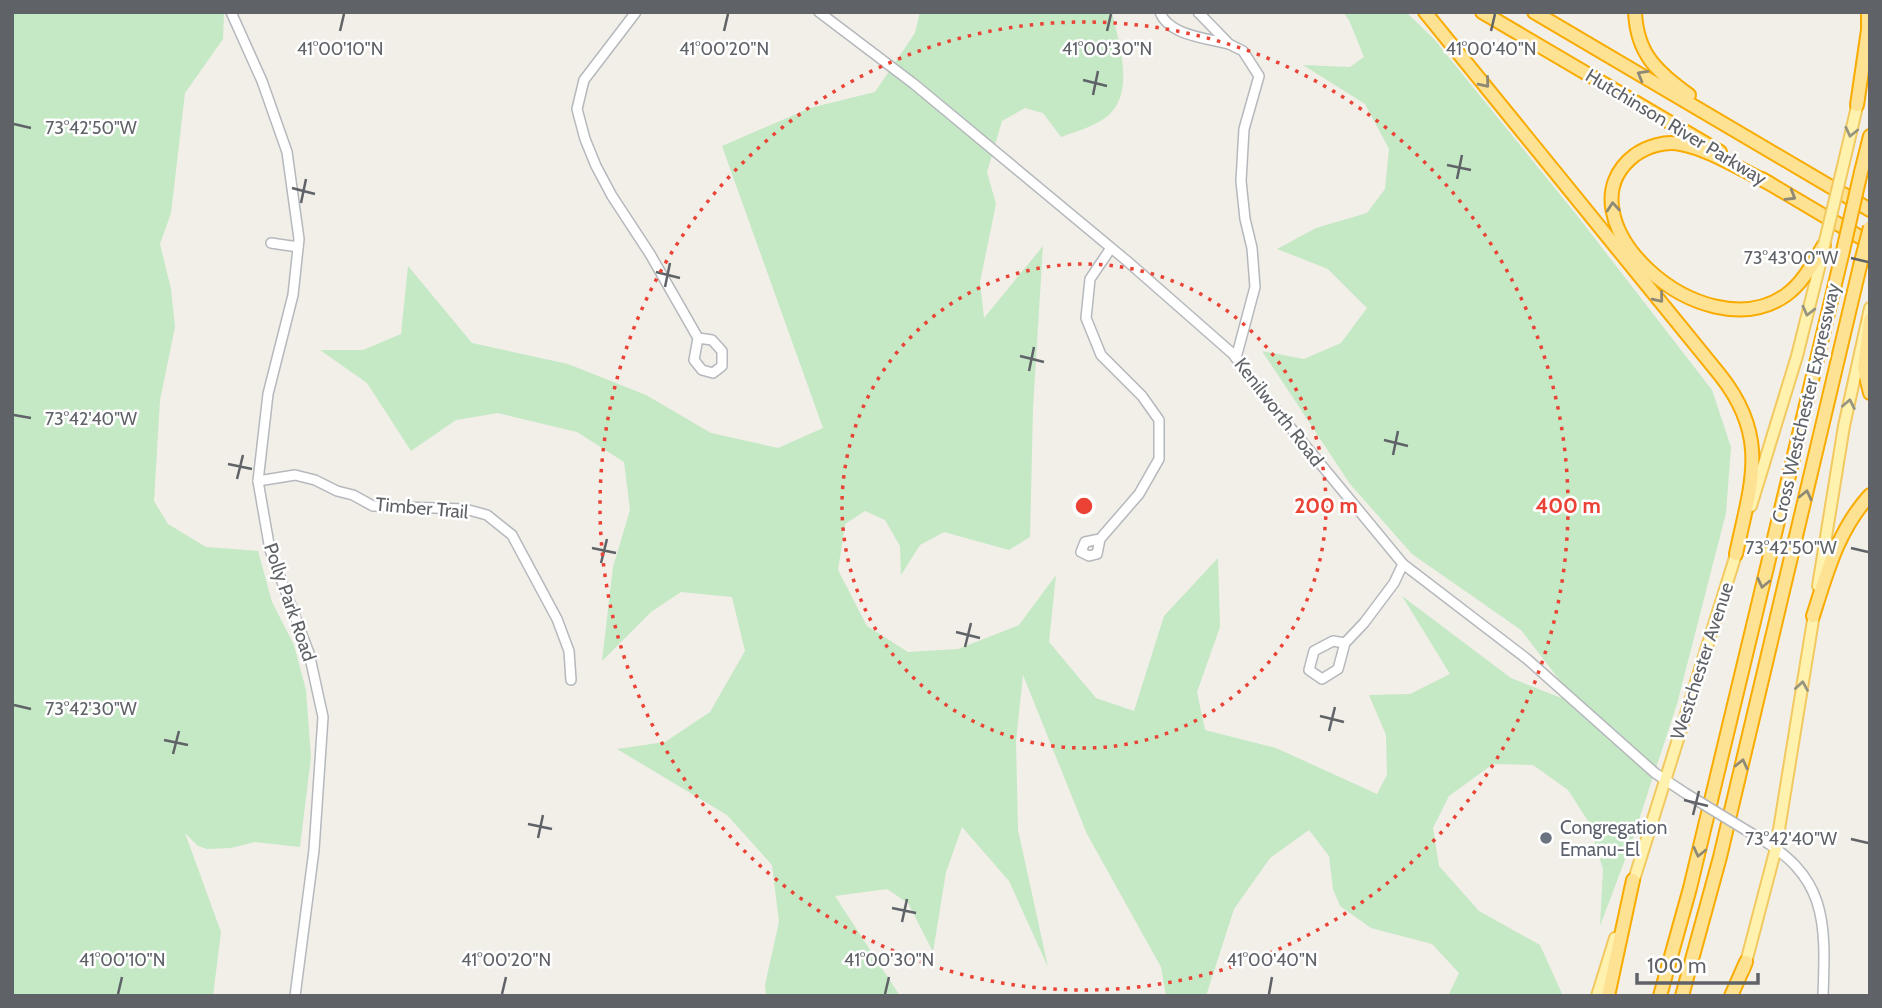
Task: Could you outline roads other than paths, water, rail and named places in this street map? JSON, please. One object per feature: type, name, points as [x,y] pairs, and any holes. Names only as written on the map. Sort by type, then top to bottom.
[{"type":"highway","points":[[1425,12],[1738,400],[1750,431],[1753,470],[1736,554]]},
{"type":"highway","name":"Hutchinson River Parkway","points":[[1482,12],[1870,243]]},
{"type":"highway","name":"Hutchinson River Parkway","points":[[1534,12],[1870,210]]},
{"type":"highway","points":[[1636,12],[1640,41],[1658,71],[1743,135]]},
{"type":"highway","points":[[1857,105],[1868,30],[1868,12]]},
{"type":"highway","name":"Cross Westchester Expressway","points":[[1660,996],[1694,873],[1870,136]]},
{"type":"highway","points":[[1769,183],[1693,147],[1661,144],[1637,154],[1622,169],[1612,192],[1613,216],[1627,243],[1660,280],[1690,299],[1720,308],[1757,307],[1785,296],[1803,279],[1824,245]]},
{"type":"highway","name":"Cross Westchester Expressway","points":[[1682,996],[1720,857],[1870,227]]},
{"type":"highway","points":[[1870,320],[1864,373],[1870,393]]},
{"type":"highway","points":[[1813,616],[1838,543],[1852,518],[1870,495]]},
{"type":"highway","points":[[1608,996],[1633,880]]},
{"type":"highway","points":[[1732,996],[1746,962]]},
{"type":"main road","points":[[1857,105],[1870,54]]},
{"type":"main road","name":"Westchester Avenue","points":[[1597,996],[1797,356],[1857,105]]},
{"type":"main road","points":[[1746,962],[1776,848],[1844,426],[1870,308]]},
{"type":"street","points":[[636,12],[584,80],[578,97],[579,121],[596,166],[612,196],[650,254],[698,338]]},
{"type":"street","name":"Kenilworth Road","points":[[819,12],[914,85],[1111,248],[1236,358],[1403,564],[1527,659],[1664,780],[1793,860],[1819,906],[1825,939],[1824,993]]},
{"type":"street","points":[[1160,12],[1176,30],[1228,44],[1243,51],[1259,76],[1244,129],[1241,181],[1245,219],[1252,248],[1255,287],[1236,358]]},
{"type":"street","points":[[1198,12],[1228,44]]},
{"type":"street","name":"Polly Park Road","points":[[233,13],[262,81],[287,152],[299,247],[293,295],[268,394],[258,481],[270,550],[309,653],[323,717],[314,850],[295,996]]},
{"type":"street","points":[[271,243],[299,247]]},
{"type":"street","points":[[1101,539],[1139,494],[1159,460],[1159,420],[1142,396],[1101,355],[1086,318],[1090,279],[1111,248]]},
{"type":"street","name":"Timber Trail","points":[[258,481],[295,475],[316,480],[373,506],[465,509],[487,515],[512,535],[557,619],[569,652],[571,680]]},
{"type":"street","points":[[1345,643],[1333,641],[1314,651],[1309,670],[1322,679],[1338,669],[1345,643],[1394,583],[1403,564]]},
{"type":"place","name":"Congregation Emanu-El","points":[[1546,838]]}]
